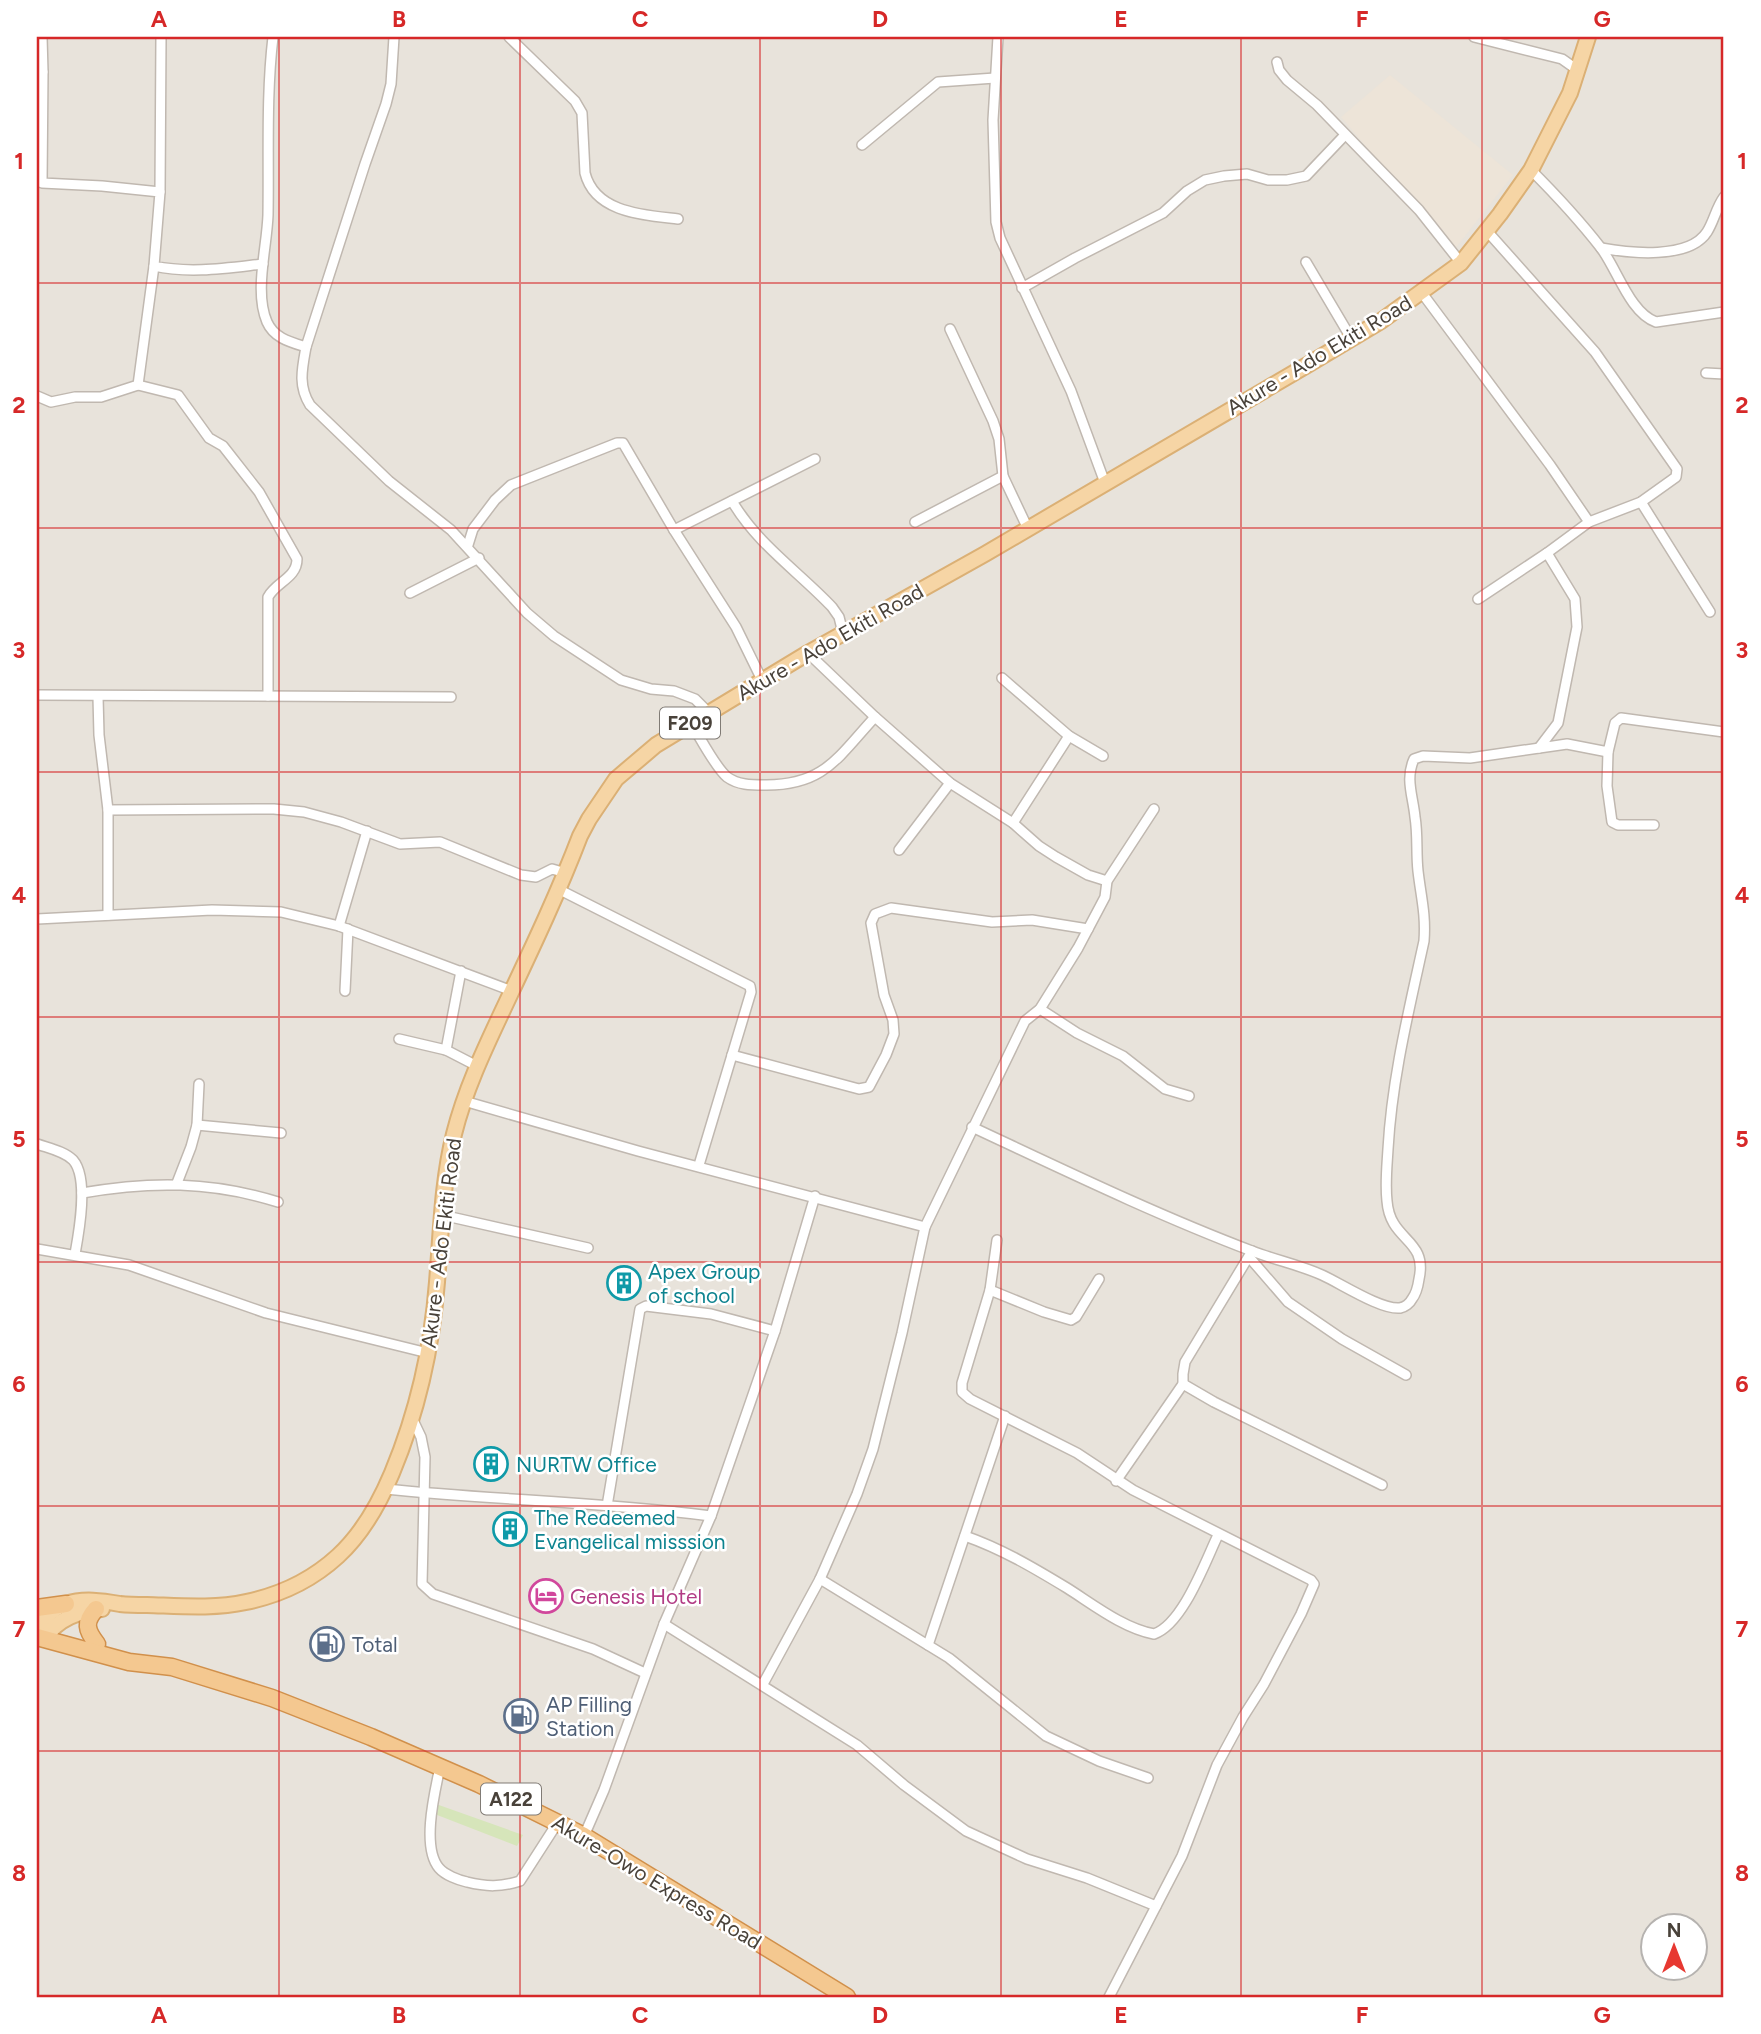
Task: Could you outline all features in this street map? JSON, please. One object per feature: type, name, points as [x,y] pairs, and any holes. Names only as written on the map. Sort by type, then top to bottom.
[{"type":"highway","points":[[37,1608],[66,1604]]},
{"type":"highway","points":[[96,1609],[89,1617],[87,1628],[97,1644]]},
{"type":"highway","name":"Akure-Owo Express Road","points":[[40,1631],[97,1644],[130,1654],[146,1663]]},
{"type":"highway","name":"Akure-Owo Express Road","points":[[40,1631],[129,1662],[172,1667],[272,1698],[440,1767],[584,1836],[847,1997]]},
{"type":"main road","name":"Akure - Ado Ekiti Road","points":[[66,1604],[100,1601],[210,1606],[244,1602],[282,1591],[305,1580],[338,1556],[363,1528],[385,1489],[412,1418],[428,1353],[453,1136],[464,1101],[477,1066],[589,819],[616,779],[656,745],[708,712],[1028,529],[1351,338],[1422,293],[1461,263],[1531,170],[1559,119],[1579,71],[1587,38]]},
{"type":"main road","points":[[40,1631],[52,1611],[66,1604]]},
{"type":"main road","name":"F209","points":[[40,1631],[71,1617],[96,1609],[114,1608],[120,1604]]},
{"type":"street","points":[[41,37],[40,183],[160,192]]},
{"type":"street","points":[[138,385],[154,267],[160,192],[161,37]]},
{"type":"street","points":[[273,37],[268,218],[261,295],[271,331],[283,339],[306,347]]},
{"type":"street","points":[[394,37],[391,84],[386,104],[306,347],[301,379],[303,394],[310,405],[390,481],[468,545],[527,613],[554,636],[621,680],[651,689],[674,691],[695,699],[708,712]]},
{"type":"street","points":[[509,37],[575,101],[582,113],[585,173],[597,195],[624,211],[678,219]]},
{"type":"street","points":[[998,37],[993,120],[996,222],[1000,238],[1022,288],[1071,391],[1104,483]]},
{"type":"street","points":[[1474,37],[1562,59],[1579,71]]},
{"type":"street","points":[[1277,62],[1279,70],[1287,80],[1317,105],[1419,210],[1461,263]]},
{"type":"street","points":[[862,145],[938,82],[995,78]]},
{"type":"street","points":[[1022,288],[1075,257],[1163,213],[1187,191],[1205,180],[1247,174],[1269,180],[1306,176],[1344,135]]},
{"type":"street","points":[[1531,170],[1601,248],[1633,301],[1650,320],[1656,322],[1724,312]]},
{"type":"street","points":[[1601,248],[1672,252],[1688,247],[1706,233],[1724,197]]},
{"type":"street","points":[[1478,599],[1589,522],[1641,502],[1676,477],[1677,469],[1595,352],[1487,231]]},
{"type":"street","points":[[1306,261],[1351,338]]},
{"type":"street","points":[[154,267],[170,270],[214,270],[263,264]]},
{"type":"street","points":[[1422,293],[1589,522]]},
{"type":"street","points":[[950,329],[993,421],[999,439],[1003,476],[1028,529]]},
{"type":"street","points":[[1706,373],[1724,374]]},
{"type":"street","points":[[37,396],[51,402],[75,397],[101,397],[138,385],[178,395],[209,438],[223,446],[259,492],[297,559],[297,567],[293,573],[272,590],[268,597],[268,696]]},
{"type":"street","points":[[468,545],[473,529],[510,485],[617,443],[624,443],[674,530],[736,627],[762,680]]},
{"type":"street","points":[[674,530],[816,459]]},
{"type":"street","points":[[915,522],[1003,476]]},
{"type":"street","points":[[732,501],[756,535],[832,607],[839,617],[843,633]]},
{"type":"street","points":[[1641,502],[1710,612]]},
{"type":"street","points":[[1539,748],[1558,723],[1577,619],[1575,599],[1547,553]]},
{"type":"street","points":[[410,593],[478,558]]},
{"type":"street","points":[[808,653],[874,717],[950,783],[1013,823],[1056,857],[1087,875],[1107,881]]},
{"type":"street","points":[[1002,678],[1069,736],[1103,756]]},
{"type":"street","points":[[37,695],[452,697]]},
{"type":"street","points":[[99,697],[100,745],[108,810],[108,915]]},
{"type":"street","points":[[691,723],[725,776],[737,783],[777,785],[797,783],[836,762],[874,717]]},
{"type":"street","points":[[1654,825],[1618,825],[1612,822],[1606,786],[1608,752],[1615,723],[1621,718],[1724,732]]},
{"type":"street","points":[[1013,823],[1069,736]]},
{"type":"street","points":[[972,1127],[1251,1254],[1321,1275],[1387,1305],[1400,1308],[1407,1305],[1413,1298],[1422,1265],[1420,1256],[1412,1245],[1395,1230],[1387,1201],[1391,1106],[1425,920],[1416,818],[1409,783],[1410,769],[1414,759],[1423,756],[1470,758],[1567,744],[1608,752]]},
{"type":"street","points":[[899,850],[950,783]]},
{"type":"street","points":[[108,810],[274,809],[304,812],[400,844],[440,842],[531,877],[541,876],[552,869],[566,873]]},
{"type":"street","points":[[763,1684],[820,1580],[873,1449],[925,1227],[1025,1021],[1040,1009],[1105,897],[1107,881],[1154,809]]},
{"type":"street","points":[[345,991],[343,928],[367,831]]},
{"type":"street","points":[[558,889],[750,986],[751,992],[699,1165]]},
{"type":"street","points":[[732,1055],[859,1089],[869,1087],[894,1034],[871,923],[875,914],[882,910],[891,908],[992,922],[1032,920],[1088,929]]},
{"type":"street","points":[[37,919],[255,910],[290,913],[343,928],[512,991]]},
{"type":"street","points":[[446,1050],[461,971]]},
{"type":"street","points":[[1040,1009],[1090,1040],[1123,1056],[1165,1089],[1189,1096]]},
{"type":"street","points":[[399,1039],[446,1050],[477,1066]]},
{"type":"street","points":[[177,1183],[197,1125],[199,1084]]},
{"type":"street","points":[[464,1101],[638,1151],[925,1227]]},
{"type":"street","points":[[197,1125],[281,1133]]},
{"type":"street","points":[[37,1144],[73,1160],[82,1193],[75,1254]]},
{"type":"street","points":[[82,1193],[124,1185],[177,1183],[278,1202]]},
{"type":"street","points":[[584,1836],[664,1624],[711,1516],[775,1331],[815,1196]]},
{"type":"street","points":[[442,1215],[588,1248]]},
{"type":"street","points":[[997,1240],[990,1290],[962,1384],[962,1392],[970,1399],[1077,1453],[1116,1481],[1311,1580],[1314,1588],[1264,1684],[1242,1717],[1217,1765],[1182,1856],[1109,1997]]},
{"type":"street","points":[[37,1249],[75,1254],[155,1272],[203,1293],[267,1313],[428,1353]]},
{"type":"street","points":[[1251,1254],[1288,1302],[1342,1339],[1406,1376]]},
{"type":"street","points":[[1116,1481],[1183,1384],[1185,1362],[1251,1254]]},
{"type":"street","points":[[990,1290],[1071,1320],[1076,1317],[1099,1279]]},
{"type":"street","points":[[607,1506],[640,1309],[646,1306],[711,1314],[775,1331]]},
{"type":"street","points":[[1183,1384],[1382,1485]]},
{"type":"street","points":[[928,1645],[1005,1416]]},
{"type":"street","points":[[412,1418],[421,1437],[425,1457],[422,1584],[433,1594],[593,1649],[645,1673]]},
{"type":"street","points":[[385,1489],[635,1507],[711,1516]]},
{"type":"street","points":[[965,1536],[1016,1557],[1117,1619],[1142,1632],[1154,1634],[1170,1625],[1179,1612],[1218,1535]]},
{"type":"street","points":[[820,1580],[949,1658],[1046,1736],[1088,1756],[1148,1778]]},
{"type":"street","points":[[664,1624],[857,1745],[904,1785],[966,1831],[1027,1860],[1087,1878],[1156,1906]]},
{"type":"street","points":[[440,1767],[431,1822],[432,1849],[439,1869],[457,1880],[489,1887],[520,1881],[558,1822]]},
{"type":"shaded area","points":[[37,37],[1724,37],[1724,1997],[37,1997]]},
{"type":"shaded area","points":[[1390,75],[1513,175],[1454,250],[1341,117]]},
{"type":"green space","points":[[436,1804],[523,1835],[517,1846],[432,1813]]},
{"type":"place","name":"Apex Group of school","points":[[624,1283]]},
{"type":"place","name":"NURTW Office","points":[[491,1464]]},
{"type":"place","name":"The Redeemed Evangelical misssion","points":[[510,1529]]},
{"type":"place","name":"Genesis Hotel","points":[[546,1596]]},
{"type":"place","name":"Total","points":[[327,1644]]},
{"type":"place","name":"AP Filling Station","points":[[521,1716]]}]
